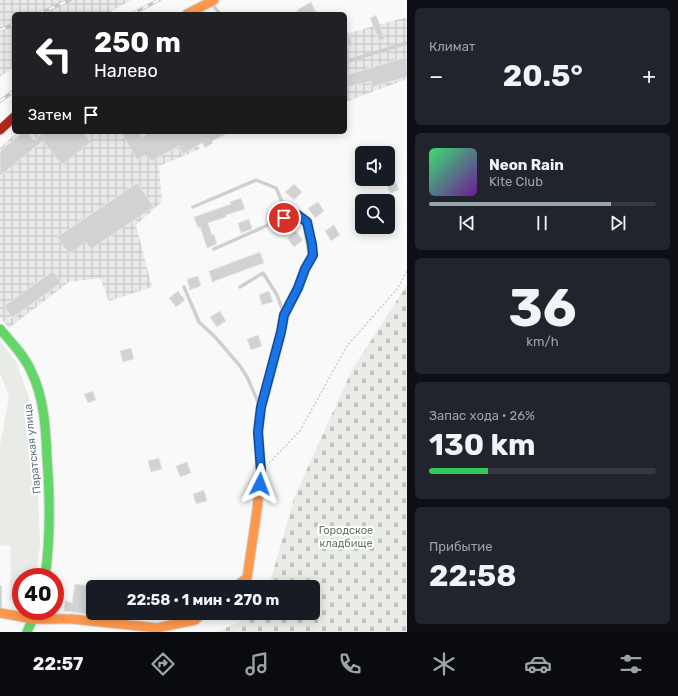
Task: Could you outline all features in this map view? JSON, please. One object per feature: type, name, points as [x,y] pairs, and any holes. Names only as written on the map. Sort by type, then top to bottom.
[{"type":"street","points":[[191,12],[212,1]]},
{"type":"street","points":[[0,130],[12,119]]},
{"type":"street","points":[[244,580],[246,578],[261,471],[258,432],[261,407],[281,332],[284,315],[313,255],[307,222],[295,213]]},
{"type":"street","name":"Паратская улица","points":[[0,329],[19,352],[30,371],[38,390],[46,442],[51,521],[46,568]]},
{"type":"street","points":[[0,613],[12,614]]},
{"type":"street","points":[[64,618],[157,628],[195,620]]},
{"type":"street","points":[[26,632],[32,620]]},
{"type":"lane","points":[[212,1],[219,12]]},
{"type":"lane","points":[[347,61],[407,43]]},
{"type":"lane","points":[[193,206],[256,180],[276,188],[283,204],[295,213],[214,249]]},
{"type":"lane","points":[[240,287],[263,273],[277,294],[284,315]]},
{"type":"lane","points":[[184,287],[199,322],[216,338],[240,366],[247,377],[261,407]]},
{"type":"lane","points":[[0,588],[0,613]]},
{"type":"path","points":[[261,471],[300,431],[347,346],[397,289],[407,271]]},
{"type":"shaded area","points":[[0,0],[131,0],[110,12],[12,12],[12,68],[0,77]]},
{"type":"shaded area","points":[[407,17],[407,79],[347,101],[347,33]]},
{"type":"shaded area","points":[[15,134],[195,134],[200,149],[159,166],[162,202],[136,225],[152,287],[109,301],[100,278],[69,282],[9,328],[0,317],[0,148]]},
{"type":"green space","name":"Городское кладбище","points":[[407,285],[407,632],[216,632],[240,622],[241,620],[320,620],[320,580],[269,580],[272,576],[294,498],[352,370]]},
{"type":"green space","points":[[0,341],[16,362],[29,397],[37,470],[40,544],[37,568],[12,568],[12,600],[10,600],[11,546],[0,545],[0,446],[9,396],[0,373]]},
{"type":"building","points":[[311,2],[316,12],[298,12],[297,10]]},
{"type":"building","points":[[376,15],[385,39],[379,41],[370,18]]},
{"type":"building","points":[[347,32],[353,45],[347,47]]},
{"type":"building","points":[[407,57],[407,77],[372,87],[371,81],[347,87],[347,74]]},
{"type":"building","points":[[21,134],[29,134],[34,140],[42,134],[85,134],[91,142],[62,165],[43,141],[0,176],[0,151]]},
{"type":"building","points":[[122,134],[140,134],[142,137],[147,134],[226,134],[212,141],[213,143],[205,148],[202,143],[183,154],[179,146],[152,161],[145,155],[137,160]]},
{"type":"building","points":[[395,182],[399,190],[390,193],[387,186],[395,186]]},
{"type":"building","points":[[137,183],[154,207],[91,249],[86,242],[69,254],[57,237]]},
{"type":"building","points":[[294,184],[302,192],[294,200],[285,192]]},
{"type":"building","points":[[241,198],[245,209],[208,223],[217,244],[207,248],[200,227],[198,228],[194,217],[231,204],[230,202]]},
{"type":"building","points":[[318,202],[324,211],[315,218],[308,208]]},
{"type":"building","points":[[249,219],[252,229],[241,233],[238,223]]},
{"type":"building","points":[[334,225],[340,235],[331,241],[325,231]]},
{"type":"building","points":[[296,231],[303,240],[294,247],[287,238]]},
{"type":"building","points":[[260,252],[264,263],[212,282],[209,271]]},
{"type":"building","points":[[53,271],[61,283],[12,318],[4,306]]},
{"type":"building","points":[[198,276],[201,286],[190,290],[187,279]]},
{"type":"building","points":[[178,291],[185,300],[176,307],[169,298]]},
{"type":"building","points":[[269,291],[273,302],[262,305],[259,295]]},
{"type":"building","points":[[220,311],[226,321],[217,327],[210,317]]},
{"type":"building","points":[[258,335],[262,346],[251,350],[247,339]]},
{"type":"building","points":[[131,348],[134,359],[123,362],[120,351]]},
{"type":"building","points":[[93,391],[96,400],[88,403],[84,394]]},
{"type":"building","points":[[159,458],[162,469],[151,472],[148,461]]},
{"type":"building","points":[[187,462],[191,473],[180,477],[176,466]]},
{"type":"building","points":[[204,490],[207,501],[196,504],[193,494]]},
{"type":"building","points":[[75,584],[86,585],[86,614],[64,611],[65,601],[72,603]]},
{"type":"railway","points":[[43,12],[70,0]]},
{"type":"railway","points":[[136,12],[159,0]]},
{"type":"railway","points":[[0,30],[12,25]]},
{"type":"railway","points":[[0,101],[12,92]]},
{"type":"traffic: fast","points":[[265,393],[284,315],[313,255],[307,222],[295,213]]},
{"type":"traffic: fast","points":[[0,329],[28,365],[42,402],[46,436],[49,503],[49,532],[46,568]]},
{"type":"traffic: fast","points":[[27,632],[32,620]]},
{"type":"traffic: slow","points":[[191,12],[214,0]]},
{"type":"traffic: slow","points":[[244,580],[247,578],[257,510],[261,471],[258,432],[261,407],[265,393]]},
{"type":"traffic: slow","points":[[0,613],[33,619],[72,619],[157,628],[195,620]]},
{"type":"traffic: jam","points":[[0,130],[12,119]]},
{"type":"route","points":[[260,484],[261,471],[258,432],[261,407],[281,332],[284,315],[313,255],[307,222],[295,213],[284,218]]}]
